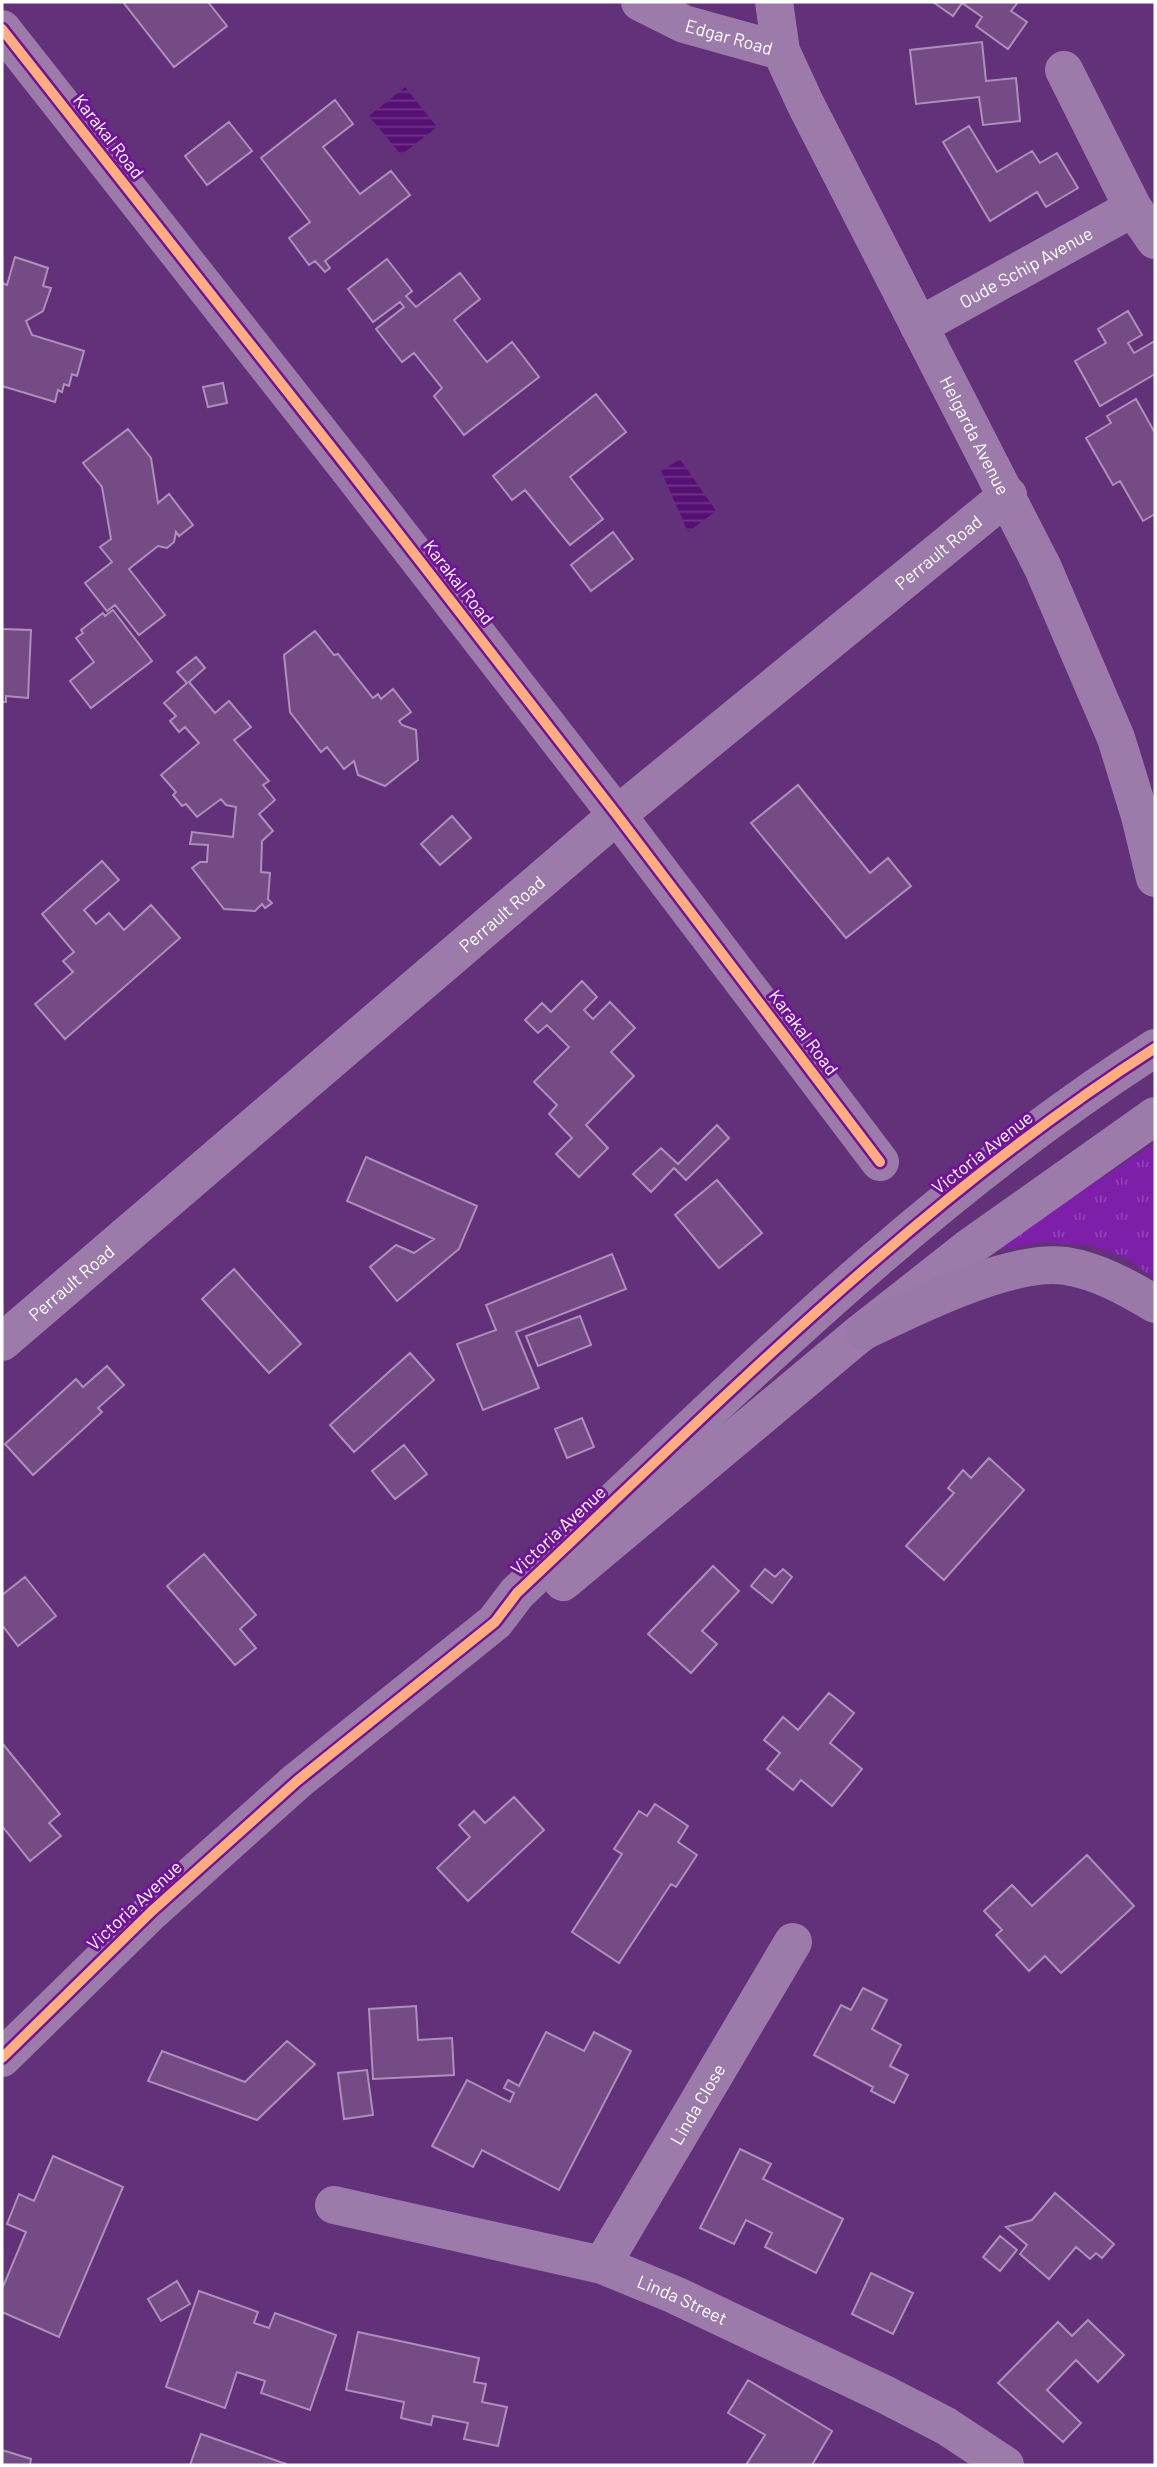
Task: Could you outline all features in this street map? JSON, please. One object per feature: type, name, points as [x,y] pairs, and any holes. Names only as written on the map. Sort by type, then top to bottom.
[{"type":"main road","points":[[864,1331],[1007,1271],[1044,1265],[1067,1266],[1098,1275],[1155,1304]]},
{"type":"street","name":"Edgar Road","points":[[640,2],[684,24],[781,51]]},
{"type":"street","name":"Helgarda Avenue","points":[[774,2],[781,51],[1049,580],[1116,738],[1140,816],[1155,878]]},
{"type":"street","name":"Karakal Road","points":[[6,42],[617,815],[880,1162]]},
{"type":"street","points":[[1064,71],[1133,208],[1155,240]]},
{"type":"street","name":"Oude Schip Avenue","points":[[919,326],[1133,208]]},
{"type":"street","name":"Perrault Road","points":[[2,1342],[617,815],[1008,495]]},
{"type":"street","name":"Victoria Avenue","points":[[2,2058],[152,1911],[287,1790],[495,1622],[517,1593],[799,1327],[937,1209],[1090,1089],[1155,1048]]},
{"type":"street","name":"Victoria Avenue","points":[[495,1622],[521,1612],[566,1579],[864,1331],[970,1247],[1155,1116]]},
{"type":"street","name":"Linda Close","points":[[602,2265],[793,1942]]},
{"type":"street","name":"Linda Street","points":[[334,2205],[602,2265],[676,2295],[884,2394],[946,2426],[1005,2465]]},
{"type":"green space","points":[[1155,1143],[1155,1280],[1131,1260],[1093,1246],[1044,1242],[993,1249]]},
{"type":"shaded area","points":[[405,87],[437,127],[401,155],[369,116]]},
{"type":"shaded area","points":[[680,459],[716,511],[688,532],[661,471]]},
{"type":"building","points":[[123,2],[208,2],[227,26],[174,67]]},
{"type":"building","points":[[933,2],[1018,2],[1011,11],[1027,22],[1008,49],[976,26],[982,17],[962,3],[953,16]]},
{"type":"building","points":[[982,42],[986,81],[1016,78],[1020,121],[983,125],[979,97],[916,104],[910,50]]},
{"type":"building","points":[[335,100],[353,124],[323,147],[360,194],[391,171],[410,195],[325,261],[330,268],[325,272],[315,261],[309,265],[289,238],[310,222],[261,158]]},
{"type":"building","points":[[229,122],[252,151],[207,185],[185,156]]},
{"type":"building","points":[[969,126],[997,172],[1032,151],[1040,163],[1057,153],[1078,188],[1046,207],[1037,192],[990,221],[943,142]]},
{"type":"building","points":[[15,257],[48,268],[43,286],[51,288],[43,311],[26,321],[32,335],[84,351],[77,376],[72,374],[69,386],[64,384],[62,392],[58,390],[55,402],[2,386],[2,283],[7,285]]},
{"type":"building","points":[[387,259],[412,291],[406,296],[416,307],[460,273],[480,299],[454,320],[487,362],[512,342],[539,377],[464,435],[434,396],[442,388],[414,353],[402,362],[376,329],[404,307],[400,302],[373,322],[348,289]]},
{"type":"building","points":[[1128,311],[1142,335],[1128,343],[1134,353],[1155,341],[1155,374],[1100,406],[1075,361],[1106,343],[1098,329]]},
{"type":"building","points":[[223,383],[227,403],[208,407],[203,387]]},
{"type":"building","points":[[596,394],[626,432],[570,477],[603,519],[570,545],[525,490],[512,500],[493,476]]},
{"type":"building","points":[[1136,399],[1155,433],[1155,514],[1143,521],[1120,481],[1113,485],[1086,438],[1111,423],[1107,416]]},
{"type":"building","points":[[128,429],[151,458],[158,503],[169,494],[193,525],[179,536],[176,532],[174,542],[167,548],[158,546],[129,569],[165,615],[139,635],[115,605],[107,611],[85,583],[112,562],[100,547],[111,539],[102,487],[83,463]]},
{"type":"building","points":[[613,532],[633,559],[591,591],[571,565]]},
{"type":"building","points":[[113,610],[152,661],[91,708],[70,681],[94,662],[76,638],[83,633],[81,630],[103,613],[105,616]]},
{"type":"building","points":[[2,629],[31,630],[28,698],[6,696],[6,702],[2,702]]},
{"type":"building","points":[[315,631],[334,655],[338,654],[373,698],[378,694],[381,699],[393,689],[411,712],[399,721],[402,725],[416,730],[418,760],[385,786],[358,775],[354,761],[344,769],[327,747],[321,752],[290,712],[284,655]]},
{"type":"building","points":[[196,657],[205,668],[189,682],[215,713],[229,701],[251,727],[234,740],[269,781],[263,785],[275,800],[259,814],[273,831],[262,841],[261,872],[270,873],[268,899],[272,903],[265,908],[262,904],[255,911],[224,909],[192,868],[200,862],[207,862],[208,845],[190,844],[192,832],[233,837],[236,807],[226,805],[221,799],[197,817],[186,804],[182,806],[173,795],[176,792],[161,775],[199,743],[185,727],[179,732],[170,721],[176,716],[164,703],[187,683],[177,672]]},
{"type":"building","points":[[798,785],[870,873],[888,858],[911,886],[846,938],[751,823]]},
{"type":"building","points":[[452,816],[471,838],[440,865],[421,844]]},
{"type":"building","points":[[102,861],[119,880],[84,910],[96,924],[109,913],[124,930],[151,905],[180,938],[65,1039],[35,1004],[73,972],[63,961],[74,952],[42,914]]},
{"type":"building","points":[[582,981],[597,997],[584,1010],[593,1019],[610,1002],[635,1028],[611,1052],[634,1076],[586,1125],[608,1148],[579,1177],[556,1154],[572,1138],[549,1114],[557,1105],[534,1082],[569,1047],[547,1025],[538,1033],[525,1020],[542,1003],[551,1012]]},
{"type":"building","points":[[717,1125],[729,1138],[686,1180],[674,1168],[651,1192],[633,1174],[661,1148],[678,1164]]},
{"type":"building","points":[[366,1157],[477,1206],[459,1249],[397,1301],[370,1267],[396,1245],[414,1253],[434,1239],[347,1201]]},
{"type":"building","points":[[717,1180],[762,1233],[719,1268],[675,1215]]},
{"type":"building","points":[[612,1254],[626,1289],[516,1332],[539,1388],[483,1410],[457,1344],[496,1330],[486,1305]]},
{"type":"building","points":[[234,1269],[301,1344],[269,1373],[202,1299]]},
{"type":"building","points":[[580,1316],[591,1345],[538,1366],[526,1336]]},
{"type":"building","points":[[410,1353],[434,1380],[354,1452],[330,1425]]},
{"type":"building","points":[[107,1366],[124,1385],[98,1408],[102,1412],[33,1475],[5,1444],[76,1379],[83,1387]]},
{"type":"building","points":[[582,1418],[594,1447],[567,1458],[555,1429]]},
{"type":"building","points":[[404,1445],[427,1474],[395,1499],[372,1471]]},
{"type":"building","points":[[989,1458],[1024,1490],[944,1580],[906,1546],[954,1493],[948,1488],[963,1470],[971,1478]]},
{"type":"building","points":[[204,1554],[256,1615],[240,1629],[256,1648],[235,1665],[167,1586]]},
{"type":"building","points":[[713,1566],[739,1591],[702,1631],[717,1644],[691,1673],[648,1634]]},
{"type":"building","points":[[765,1569],[775,1577],[783,1569],[792,1577],[772,1603],[751,1586]]},
{"type":"building","points":[[25,1577],[56,1616],[18,1646],[2,1625],[2,1595]]},
{"type":"building","points":[[829,1693],[854,1713],[830,1743],[862,1769],[832,1806],[801,1780],[793,1790],[767,1769],[780,1753],[764,1740],[783,1717],[798,1730]]},
{"type":"building","points":[[2,1743],[60,1814],[49,1823],[61,1836],[30,1861],[2,1826]]},
{"type":"building","points":[[514,1797],[544,1830],[468,1901],[437,1868],[470,1837],[459,1825],[474,1811],[485,1823]]},
{"type":"building","points":[[655,1804],[688,1826],[678,1842],[697,1855],[676,1887],[671,1884],[619,1963],[572,1932],[622,1854],[614,1849],[639,1811],[647,1816]]},
{"type":"building","points":[[1087,1855],[1134,1906],[1061,1973],[1045,1956],[1029,1971],[996,1935],[1002,1930],[984,1911],[1012,1885],[1032,1906]]},
{"type":"building","points":[[863,1988],[887,2000],[872,2029],[901,2045],[890,2066],[908,2075],[894,2103],[871,2091],[873,2087],[814,2055],[841,2005],[851,2010]]},
{"type":"building","points":[[416,2006],[418,2040],[452,2038],[454,2075],[373,2079],[369,2009]]},
{"type":"building","points":[[546,2032],[584,2051],[594,2032],[631,2051],[559,2190],[482,2150],[473,2167],[432,2146],[467,2080],[510,2102],[514,2093],[504,2088],[508,2080],[519,2086]]},
{"type":"building","points":[[287,2041],[315,2064],[257,2120],[148,2081],[162,2051],[245,2082]]},
{"type":"building","points":[[367,2070],[373,2115],[344,2119],[338,2073]]},
{"type":"building","points":[[740,2149],[771,2164],[763,2179],[843,2219],[816,2273],[765,2247],[772,2233],[746,2220],[734,2244],[700,2228]]},
{"type":"building","points":[[53,2156],[123,2187],[59,2337],[2,2312],[2,2289],[26,2232],[7,2224],[19,2194],[34,2201]]},
{"type":"building","points":[[1055,2193],[1114,2244],[1102,2258],[1096,2253],[1090,2259],[1076,2247],[1049,2279],[1020,2254],[1027,2245],[1006,2227],[1032,2220]]},
{"type":"building","points":[[1000,2236],[1017,2250],[1000,2271],[983,2257]]},
{"type":"building","points":[[871,2273],[913,2293],[893,2334],[852,2314]]},
{"type":"building","points":[[177,2281],[190,2304],[161,2321],[148,2299]]},
{"type":"building","points":[[199,2291],[258,2312],[254,2323],[269,2328],[275,2313],[336,2335],[310,2410],[261,2393],[265,2381],[237,2372],[225,2408],[166,2387]]},
{"type":"building","points":[[1088,2320],[1124,2355],[1098,2382],[1076,2360],[1047,2390],[1081,2423],[1063,2442],[998,2383],[1058,2322],[1072,2336]]},
{"type":"building","points":[[358,2332],[479,2358],[474,2382],[486,2384],[482,2402],[507,2407],[498,2446],[464,2439],[468,2423],[433,2416],[431,2425],[401,2418],[404,2402],[346,2390]]},
{"type":"building","points":[[748,2380],[832,2431],[812,2465],[746,2465],[765,2435],[728,2413]]},
{"type":"building","points":[[201,2434],[286,2464],[286,2465],[190,2465]]},
{"type":"building","points":[[2,2450],[31,2459],[30,2465],[2,2465]]},
{"type":"cycle path","points":[[2,29],[617,815],[880,1162]]},
{"type":"cycle path","points":[[2,2058],[152,1911],[297,1781],[495,1622],[517,1593],[746,1376],[903,1236],[984,1170],[1068,1107],[1155,1048]]}]
